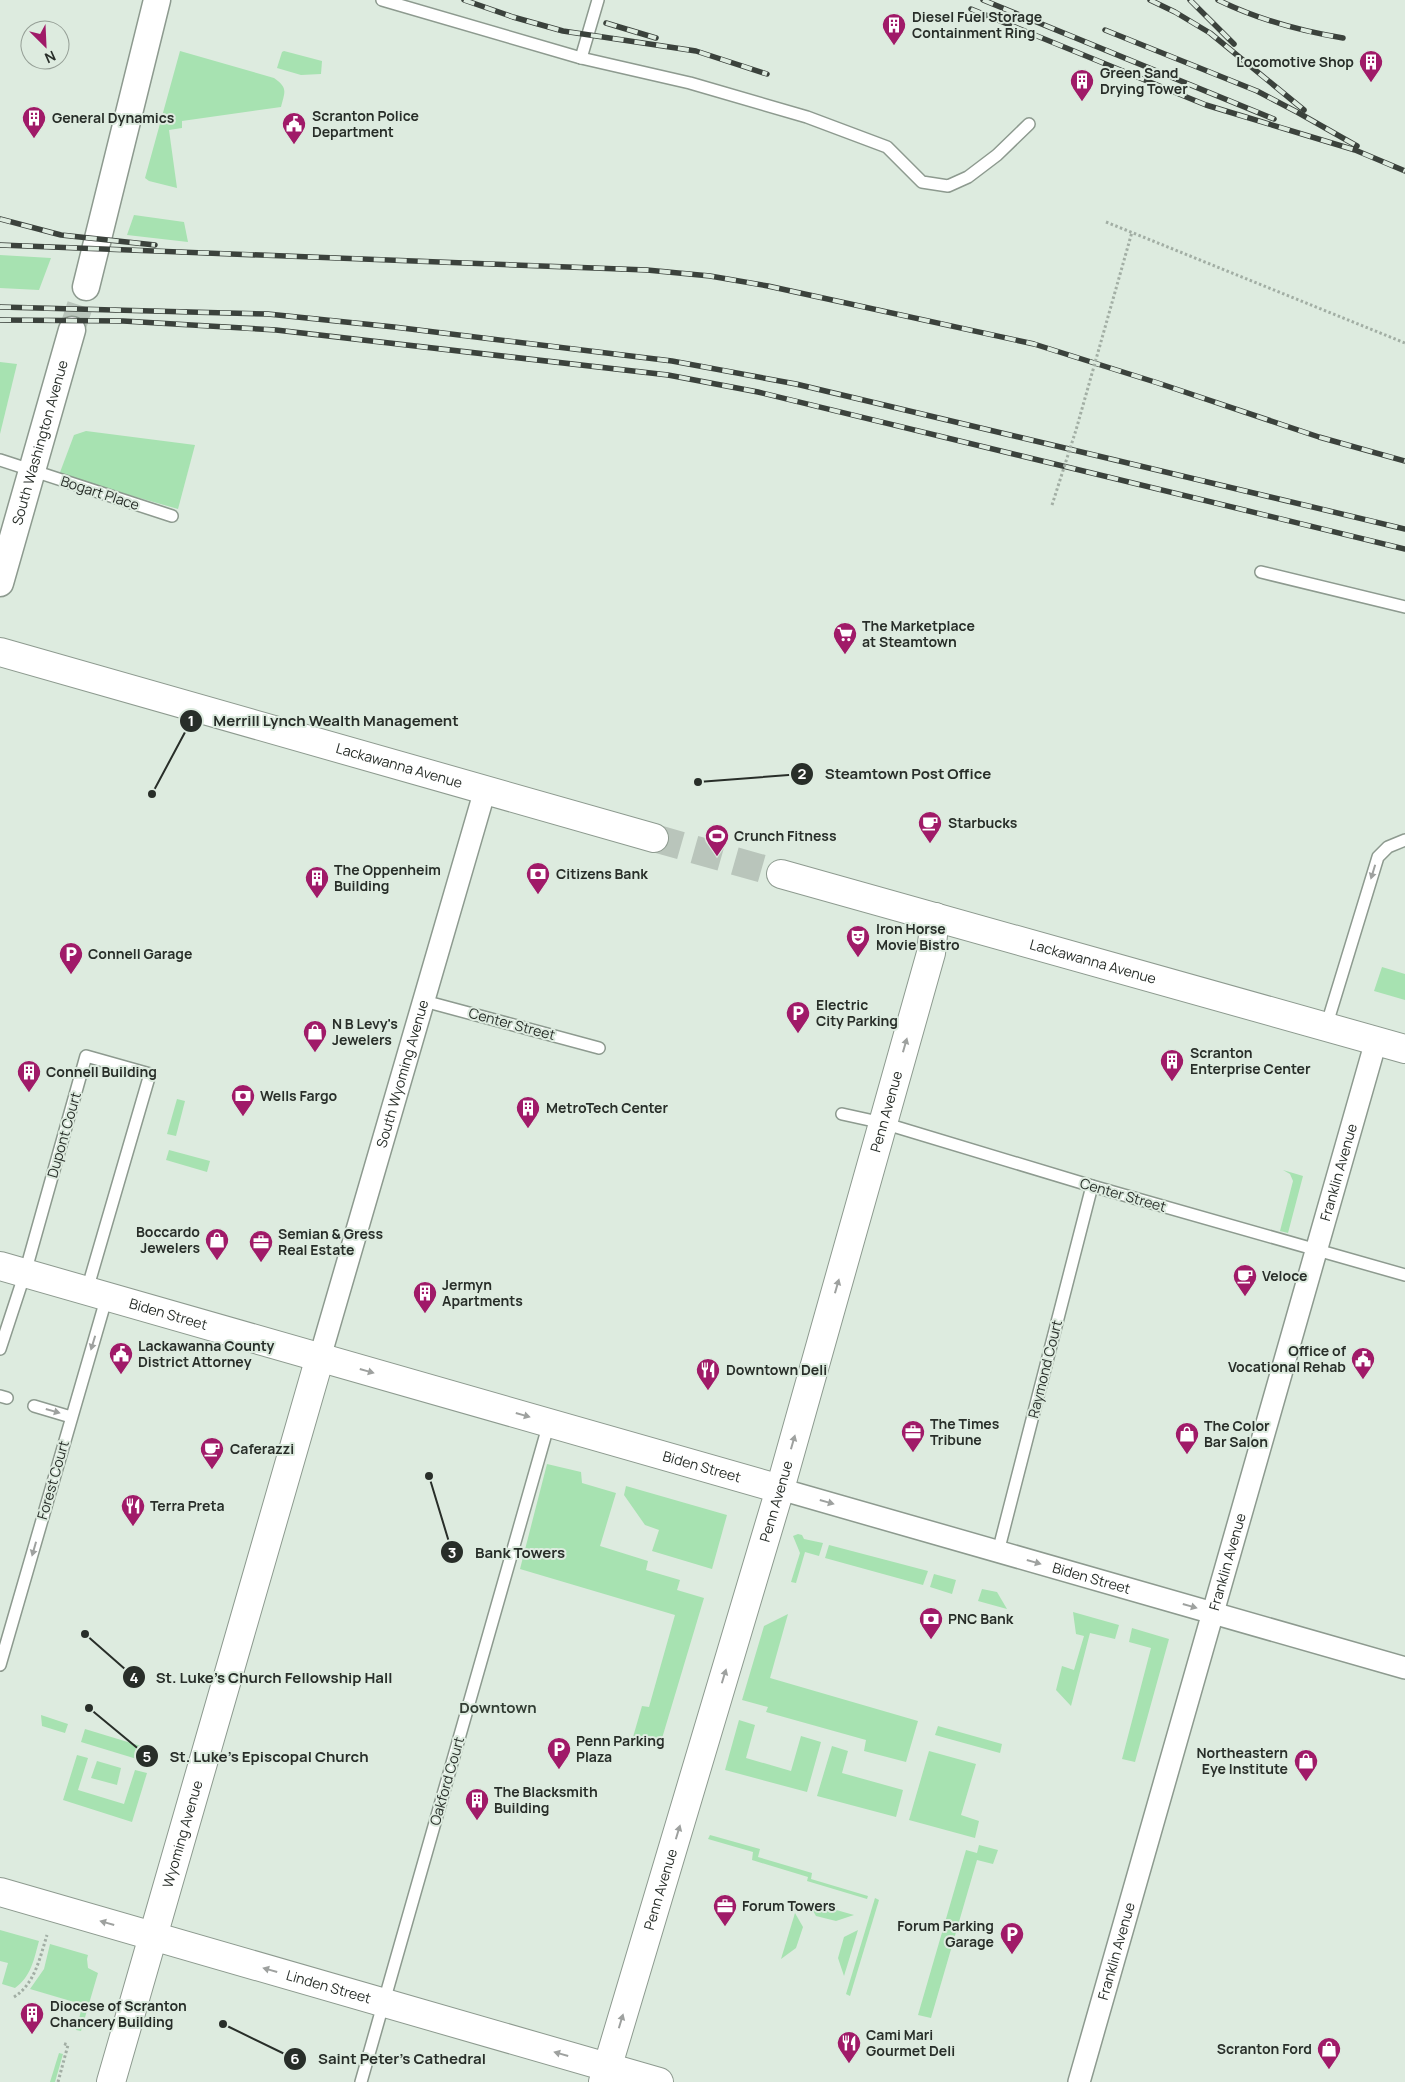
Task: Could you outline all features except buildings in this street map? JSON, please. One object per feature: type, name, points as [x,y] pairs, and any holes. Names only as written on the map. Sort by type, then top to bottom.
[{"type":"main road","name":"Lackawanna Avenue","points":[[0,652],[654,838]]},
{"type":"main road","name":"Lackawanna Avenue","points":[[781,874],[1405,1049]]},
{"type":"main road","name":"Penn Avenue","points":[[606,2075],[780,1489],[931,953],[936,917]]},
{"type":"main road","name":"Biden Street","points":[[12,1269],[780,1489]]},
{"type":"main road","name":"Wyoming Avenue","points":[[111,2082],[320,1357]]},
{"type":"main road","name":"Linden Street","points":[[0,1892],[384,2003],[606,2075],[659,2082]]},
{"type":"street","points":[[86,287],[157,0]]},
{"type":"street","name":"South Washington Avenue","points":[[0,583],[72,330]]},
{"type":"street","name":"South Wyoming Avenue","points":[[320,1357],[485,790]]},
{"type":"street","name":"Franklin Avenue","points":[[1079,2082],[1376,1041]]},
{"type":"street","name":"Biden Street","points":[[780,1489],[1405,1668]]},
{"type":"lane","points":[[382,0],[581,58],[690,83],[807,117],[887,147],[922,182],[948,186],[968,177],[997,155],[1029,124]]},
{"type":"lane","points":[[581,58],[598,0]]},
{"type":"lane","name":"Bogart Place","points":[[0,460],[32,469],[80,488],[172,516]]},
{"type":"lane","points":[[1261,572],[1405,607]]},
{"type":"lane","points":[[1326,1027],[1378,857],[1388,847],[1405,840]]},
{"type":"lane","name":"Center Street","points":[[424,1001],[599,1048]]},
{"type":"lane","name":"Dupont Court","points":[[0,1349],[12,1269],[86,1056],[150,1074],[97,1293]]},
{"type":"lane","name":"Center Street","points":[[842,1114],[883,1123],[1092,1186],[1405,1276]]},
{"type":"lane","name":"Raymond Court","points":[[998,1552],[1092,1186]]},
{"type":"lane","name":"Forest Court","points":[[0,1665],[71,1417],[97,1293]]},
{"type":"lane","points":[[34,1406],[71,1417]]},
{"type":"lane","name":"Oakford Court","points":[[361,2082],[550,1423]]},
{"type":"path","points":[[1106,222],[1405,343]]},
{"type":"path","points":[[1052,505],[1079,420],[1132,232]]},
{"type":"path","points":[[14,1997],[20,1994],[33,1976],[46,1935]]},
{"type":"path","points":[[58,2082],[68,2045],[62,2043]]},
{"type":"green space","points":[[180,51],[274,78],[282,85],[284,93],[281,107],[182,121],[182,128],[169,130],[177,188],[149,181],[145,178]]},
{"type":"green space","points":[[284,51],[322,61],[321,74],[301,75],[277,68]]},
{"type":"green space","points":[[134,215],[184,222],[188,242],[127,235]]},
{"type":"green space","points":[[0,255],[51,258],[39,290],[0,288]]},
{"type":"green space","points":[[0,362],[17,364],[0,434]]},
{"type":"green space","points":[[86,431],[195,445],[178,509],[59,475],[74,435]]},
{"type":"green space","points":[[1382,967],[1405,974],[1405,1000],[1374,991]]},
{"type":"green space","points":[[177,1099],[185,1101],[176,1136],[167,1134]]},
{"type":"green space","points":[[169,1150],[210,1161],[207,1172],[166,1160]]},
{"type":"green space","points":[[1283,1170],[1303,1176],[1288,1233],[1280,1231],[1293,1181],[1290,1174]]},
{"type":"green space","points":[[547,1464],[581,1472],[582,1483],[616,1493],[600,1546],[648,1561],[646,1570],[680,1580],[677,1590],[704,1598],[660,1745],[633,1737],[642,1706],[649,1707],[675,1615],[520,1569]]},
{"type":"green space","points":[[626,1486],[727,1515],[712,1569],[652,1551],[659,1530],[645,1525],[624,1495]]},
{"type":"green space","points":[[802,1535],[804,1539],[823,1543],[819,1556],[805,1552],[796,1583],[791,1582],[800,1553],[793,1536]]},
{"type":"green space","points":[[829,1545],[928,1571],[923,1585],[825,1558]]},
{"type":"green space","points":[[934,1574],[956,1580],[952,1594],[930,1587]]},
{"type":"green space","points":[[982,1589],[997,1592],[1007,1609],[978,1601]]},
{"type":"green space","points":[[1073,1612],[1119,1625],[1115,1639],[1090,1633],[1071,1706],[1056,1690],[1062,1666],[1074,1670],[1084,1636],[1076,1634]]},
{"type":"green space","points":[[788,1614],[770,1678],[918,1721],[906,1762],[864,1751],[866,1740],[766,1712],[768,1707],[742,1700],[764,1626]]},
{"type":"green space","points":[[1132,1628],[1169,1639],[1135,1762],[1122,1759],[1151,1648],[1129,1642]]},
{"type":"green space","points":[[41,1715],[68,1724],[65,1733],[42,1726]]},
{"type":"green space","points":[[739,1720],[755,1725],[746,1758],[791,1771],[801,1736],[821,1742],[807,1792],[725,1770]]},
{"type":"green space","points":[[938,1726],[1002,1744],[1000,1753],[935,1735]]},
{"type":"green space","points":[[85,1729],[154,1750],[150,1763],[81,1742]]},
{"type":"green space","points":[[832,1746],[848,1751],[842,1773],[903,1790],[896,1817],[817,1796]]},
{"type":"green space","points":[[929,1751],[976,1764],[961,1815],[979,1821],[975,1838],[909,1820]]},
{"type":"green space","points":[[77,1755],[88,1758],[78,1790],[124,1804],[135,1770],[147,1773],[132,1822],[63,1800]]},
{"type":"green space","points":[[97,1761],[121,1768],[117,1785],[91,1778]]},
{"type":"green space","points":[[710,1835],[760,1849],[758,1857],[812,1873],[811,1879],[868,1896],[867,1899],[807,1881],[808,1877],[752,1860],[753,1852],[708,1839]]},
{"type":"green space","points":[[979,1845],[998,1850],[993,1864],[977,1860],[931,2018],[918,2015],[966,1850],[977,1853]]},
{"type":"green space","points":[[875,1898],[879,1900],[850,1996],[846,1994]]},
{"type":"green space","points":[[808,1902],[854,1915],[836,1921],[816,1916]]},
{"type":"green space","points":[[795,1913],[803,1927],[796,1948],[781,1959]]},
{"type":"green space","points":[[0,1930],[39,1941],[25,1979],[15,1988],[2,1984],[8,1963],[0,1961]]},
{"type":"green space","points":[[858,1930],[844,1976],[838,1958],[844,1937]]},
{"type":"green space","points":[[50,1944],[88,1955],[88,1968],[98,1973],[81,2031],[76,2030],[82,2007],[74,2006],[74,2002],[30,1989],[44,1969]]},
{"type":"green space","points":[[59,2053],[63,2054],[55,2082],[50,2082]]},
{"type":"tunnel","points":[[72,330],[86,287]]},
{"type":"tunnel","points":[[654,838],[781,874]]},
{"type":"railway","points":[[464,0],[513,17],[563,31],[696,51],[767,74]]},
{"type":"railway","points":[[983,0],[1274,119]]},
{"type":"railway","points":[[1150,0],[1175,12],[1210,33],[1304,110]]},
{"type":"railway","points":[[1190,0],[1234,44]]},
{"type":"railway","points":[[1218,0],[1279,24],[1343,38]]},
{"type":"railway","points":[[971,9],[1206,105],[1355,150],[1405,171]]},
{"type":"railway","points":[[606,23],[656,38]]},
{"type":"railway","points":[[1105,30],[1257,91],[1357,146]]},
{"type":"railway","points":[[0,219],[61,235],[155,245]]},
{"type":"railway","points":[[0,245],[647,270],[710,276],[768,286],[1034,344],[1319,437],[1405,461]]},
{"type":"railway","points":[[0,307],[268,314],[394,327],[672,361],[796,384],[1405,529]]},
{"type":"railway","points":[[0,320],[123,321],[276,330],[668,375],[758,392],[1405,549]]},
{"type":"place","name":"Diesel Fuel Storage Containment Ring","points":[[894,46]]},
{"type":"place","name":"Locomotive Shop","points":[[1371,83]]},
{"type":"place","name":"Green Sand Drying Tower","points":[[1082,102]]},
{"type":"place","name":"General Dynamics","points":[[34,139]]},
{"type":"place","name":"Scranton Police Department","points":[[294,145]]},
{"type":"place","name":"The Marketplace at Steamtown","points":[[845,655]]},
{"type":"place","name":"Steamtown Post Office","points":[[698,782]]},
{"type":"place","name":"Merrill Lynch Wealth Management","points":[[152,794]]},
{"type":"place","name":"Starbucks","points":[[930,844]]},
{"type":"place","name":"Crunch Fitness","points":[[717,857]]},
{"type":"place","name":"Citizens Bank","points":[[538,895]]},
{"type":"place","name":"The Oppenheim Building","points":[[317,899]]},
{"type":"place","name":"Iron Horse Movie Bistro","points":[[858,958]]},
{"type":"place","name":"Connell Garage","points":[[71,975]]},
{"type":"place","name":"Electric City Parking","points":[[798,1034]]},
{"type":"place","name":"N B Levy's Jewelers","points":[[315,1053]]},
{"type":"place","name":"Scranton Enterprise Center","points":[[1172,1082]]},
{"type":"place","name":"Connell Building","points":[[29,1093]]},
{"type":"place","name":"Wells Fargo","points":[[243,1117]]},
{"type":"place","name":"MetroTech Center","points":[[528,1129]]},
{"type":"place","name":"Boccardo Jewelers","points":[[217,1261]]},
{"type":"place","name":"Semian & Gress Real Estate","points":[[261,1263]]},
{"type":"place","name":"Veloce","points":[[1245,1297]]},
{"type":"place","name":"Jermyn Apartments","points":[[425,1314]]},
{"type":"place","name":"Lackawanna County District Attorney","points":[[121,1375]]},
{"type":"place","name":"Office of Vocational Rehab","points":[[1363,1380]]},
{"type":"place","name":"Downtown Deli","points":[[708,1391]]},
{"type":"place","name":"The Times Tribune","points":[[913,1453]]},
{"type":"place","name":"The Color Bar Salon","points":[[1187,1455]]},
{"type":"place","name":"Caferazzi","points":[[212,1470]]},
{"type":"place","name":"Bank Towers","points":[[429,1476]]},
{"type":"place","name":"Terra Preta","points":[[133,1527]]},
{"type":"place","name":"St. Luke's Church Fellowship Hall","points":[[85,1634]]},
{"type":"place","name":"PNC Bank","points":[[931,1640]]},
{"type":"place","name":"St. Luke's Episcopal Church","points":[[89,1708]]},
{"type":"place","name":"Penn Parking Plaza","points":[[559,1770]]},
{"type":"place","name":"Northeastern Eye Institute","points":[[1306,1782]]},
{"type":"place","name":"The Blacksmith Building","points":[[477,1821]]},
{"type":"place","name":"Forum Towers","points":[[725,1927]]},
{"type":"place","name":"Forum Parking Garage","points":[[1012,1955]]},
{"type":"place","name":"Saint Peter's Cathedral","points":[[223,2024]]},
{"type":"place","name":"Diocese of Scranton Chancery Building","points":[[32,2035]]},
{"type":"place","name":"Cami Mari Gourmet Deli","points":[[849,2064]]},
{"type":"place","name":"Scranton Ford","points":[[1329,2070]]},
{"type":"district","name":"Downtown","points":[[498,1708]]}]
